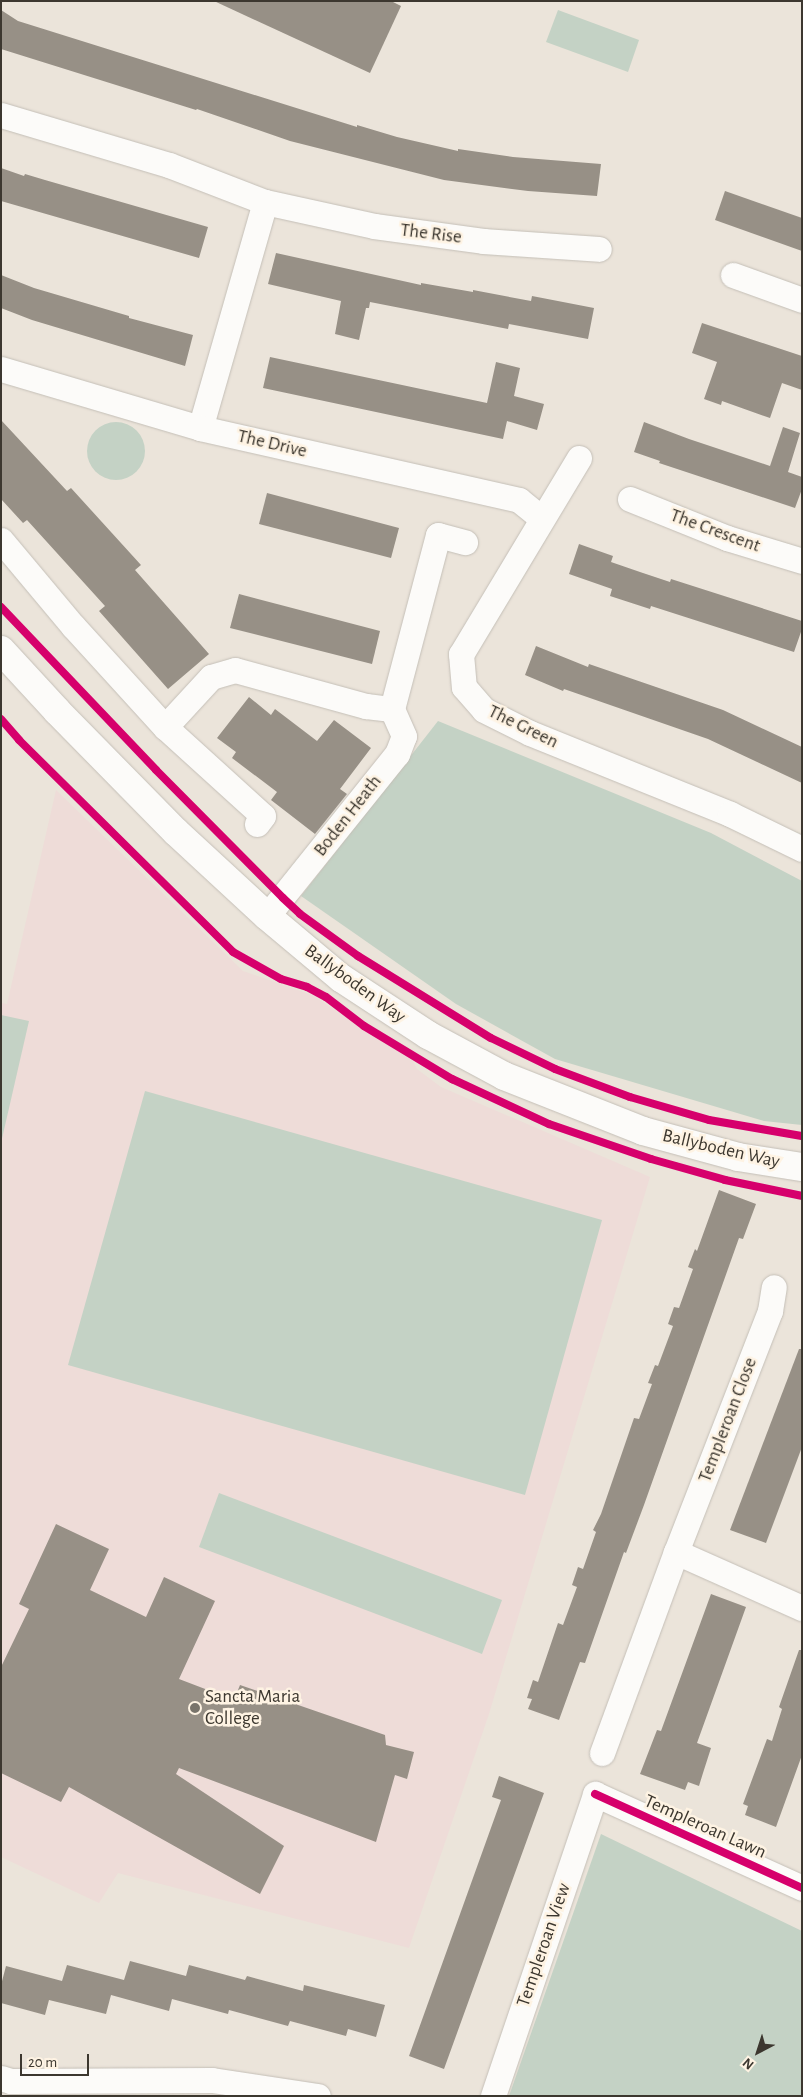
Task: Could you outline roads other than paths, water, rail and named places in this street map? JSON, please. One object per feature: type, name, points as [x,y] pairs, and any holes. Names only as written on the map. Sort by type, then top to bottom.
[{"type":"main road","name":"Ballyboden Way","points":[[1,650],[57,711],[176,832],[267,916],[341,978],[428,1035],[504,1076],[643,1131],[738,1157],[802,1166]]},
{"type":"street","name":"The Rise","points":[[1,115],[169,165],[265,202],[374,226],[483,240],[599,249]]},
{"type":"street","points":[[200,428],[265,202]]},
{"type":"street","points":[[733,275],[802,300]]},
{"type":"street","name":"The Drive","points":[[1,369],[200,428],[519,500],[541,518]]},
{"type":"street","name":"The Green","points":[[579,458],[541,518],[461,654],[464,687],[484,710],[530,733],[730,814],[802,849]]},
{"type":"street","name":"The Crescent","points":[[630,499],[727,538],[802,561]]},
{"type":"street","points":[[165,727],[210,677],[235,670],[366,706],[392,709],[438,535],[465,542]]},
{"type":"street","points":[[1,540],[73,626],[165,727],[263,816],[257,824]]},
{"type":"street","name":"Boden Heath","points":[[267,916],[397,754],[404,736],[392,709]]},
{"type":"street","name":"Templeroan Close","points":[[602,1753],[676,1552],[770,1312],[774,1287]]},
{"type":"street","points":[[676,1552],[802,1608]]},
{"type":"street","name":"Templeroan Lawn","points":[[595,1794],[802,1888]]},
{"type":"street","name":"Templeroan View","points":[[493,2096],[595,1794]]},
{"type":"street","points":[[1,2078],[11,2081],[211,2088],[318,2096]]},
{"type":"place","name":"Sancta Maria College","points":[[195,1708]]}]
